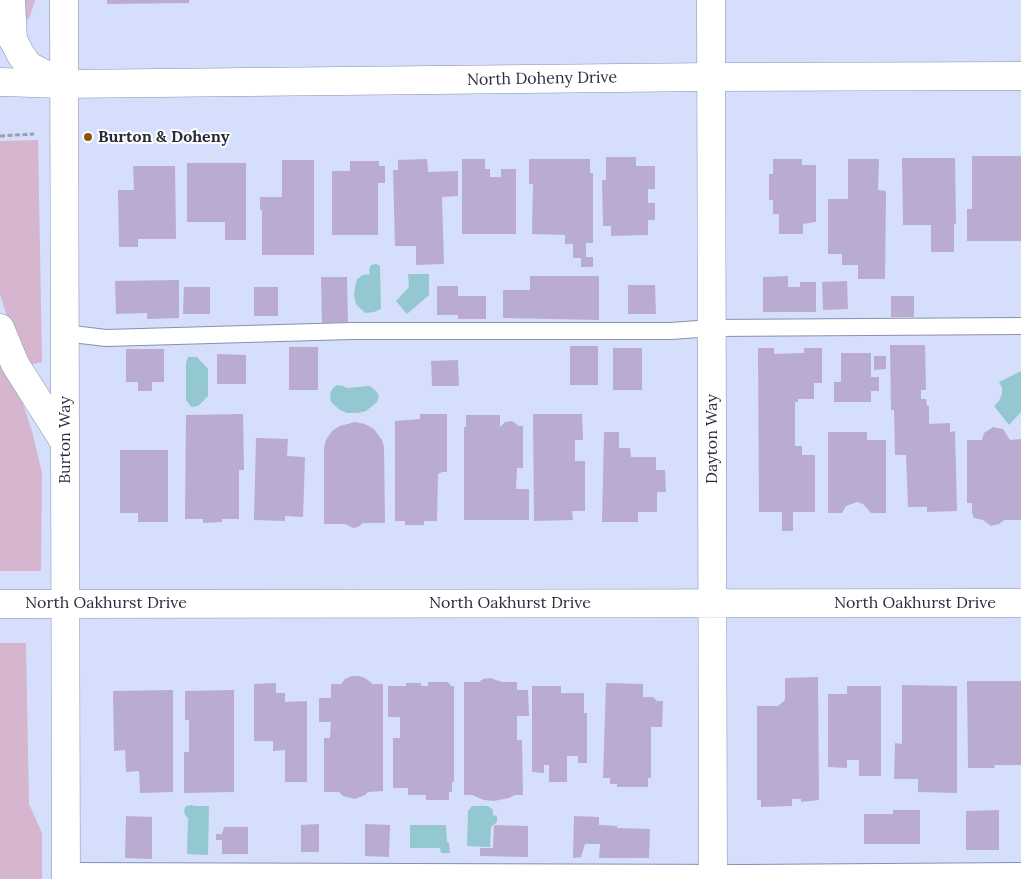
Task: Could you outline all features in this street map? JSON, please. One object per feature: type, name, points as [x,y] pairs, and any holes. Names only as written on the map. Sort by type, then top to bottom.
[{"type":"street","points":[[12,0],[13,40],[21,55],[29,66],[64,84]]},
{"type":"street","name":"Burton Way","points":[[64,0],[66,875]]},
{"type":"street","name":"Dayton Way","points":[[711,0],[713,876]]},
{"type":"street","name":"North Doheny Drive","points":[[0,82],[64,84],[711,77],[1021,76]]},
{"type":"street","points":[[0,328],[15,364],[66,443]]},
{"type":"street","name":"North Oakhurst Drive","points":[[0,604],[1021,603]]},
{"type":"lane","points":[[64,333],[106,338],[351,331],[671,331],[712,328],[1021,326]]},
{"type":"lane","points":[[66,875],[713,876],[1021,871]]},
{"type":"path","points":[[0,136],[43,133]]},
{"type":"shaded area","points":[[22,0],[35,0],[29,19],[21,19]]},
{"type":"shaded area","points":[[38,140],[42,362],[29,365],[24,358],[6,314],[0,294],[0,141]]},
{"type":"shaded area","points":[[376,264],[380,266],[381,309],[365,313],[356,304],[354,296],[355,287],[357,279],[363,275],[370,274],[371,265]]},
{"type":"shaded area","points":[[408,274],[429,274],[429,295],[407,314],[396,301],[409,287]]},
{"type":"shaded area","points":[[188,357],[197,357],[208,369],[208,396],[198,406],[191,407],[186,400],[186,363]]},
{"type":"shaded area","points":[[0,358],[19,392],[32,431],[42,473],[41,571],[0,571]]},
{"type":"shaded area","points":[[1021,371],[1021,412],[1009,425],[994,406],[1002,394],[999,382]]},
{"type":"shaded area","points":[[337,385],[347,388],[370,386],[379,396],[377,402],[366,411],[347,413],[331,402],[330,394]]},
{"type":"shaded area","points":[[0,643],[26,643],[29,804],[42,833],[42,879],[0,879]]},
{"type":"shaded area","points":[[186,806],[209,806],[208,855],[187,854],[188,818],[184,810]]},
{"type":"shaded area","points":[[472,806],[488,806],[493,810],[493,815],[497,816],[497,822],[491,827],[490,847],[467,846],[468,811]]},
{"type":"shaded area","points":[[410,825],[446,825],[450,853],[441,853],[440,848],[410,848]]},
{"type":"building","points":[[107,0],[189,0],[189,3],[107,4]]},
{"type":"building","points":[[972,156],[1021,156],[1021,241],[967,241],[967,209],[972,209]]},
{"type":"building","points":[[606,157],[636,157],[636,166],[655,166],[655,189],[648,189],[648,203],[655,203],[655,220],[648,220],[648,235],[611,236],[611,226],[603,226],[602,180],[606,180]]},
{"type":"building","points":[[902,158],[955,158],[956,224],[954,224],[954,252],[931,252],[931,225],[903,225]]},
{"type":"building","points":[[427,159],[428,172],[458,171],[458,196],[442,197],[444,264],[416,265],[416,246],[395,246],[393,170],[398,170],[398,160]]},
{"type":"building","points":[[462,159],[485,159],[485,169],[490,169],[490,177],[501,177],[501,169],[516,169],[516,234],[462,234]]},
{"type":"building","points":[[529,159],[590,159],[590,173],[593,173],[593,243],[586,243],[586,257],[593,257],[593,267],[581,267],[581,258],[573,258],[573,244],[565,244],[565,235],[532,234],[533,184],[529,184]]},
{"type":"building","points":[[773,159],[802,159],[802,165],[816,165],[816,222],[803,224],[803,234],[779,234],[779,214],[773,214],[773,200],[769,200],[769,174],[773,174]]},
{"type":"building","points":[[848,159],[879,159],[878,190],[886,191],[885,279],[858,279],[858,265],[842,265],[842,254],[828,254],[828,199],[848,199]]},
{"type":"building","points":[[282,160],[314,160],[314,255],[262,255],[262,210],[260,210],[260,197],[282,197]]},
{"type":"building","points":[[350,161],[379,161],[379,166],[385,166],[385,183],[378,183],[378,235],[332,235],[332,171],[350,171]]},
{"type":"building","points":[[187,163],[246,163],[246,240],[225,240],[225,222],[187,222]]},
{"type":"building","points":[[133,166],[175,166],[176,239],[138,239],[138,247],[119,247],[118,190],[134,190]]},
{"type":"building","points":[[530,276],[599,276],[599,320],[503,318],[503,290],[530,290]]},
{"type":"building","points":[[788,276],[788,287],[800,287],[800,282],[816,282],[816,312],[763,312],[763,277]]},
{"type":"building","points":[[321,277],[347,277],[348,322],[322,323]]},
{"type":"building","points":[[179,280],[179,318],[147,319],[147,313],[116,314],[115,281]]},
{"type":"building","points":[[847,281],[848,309],[823,310],[822,282]]},
{"type":"building","points":[[628,285],[655,285],[656,314],[628,314]]},
{"type":"building","points":[[437,286],[458,286],[458,296],[486,296],[486,319],[458,319],[458,315],[437,315]]},
{"type":"building","points":[[184,287],[210,287],[210,314],[183,314]]},
{"type":"building","points":[[254,287],[278,287],[278,316],[254,316]]},
{"type":"building","points":[[891,296],[914,296],[914,317],[891,317]]},
{"type":"building","points":[[890,345],[925,345],[926,390],[921,390],[921,399],[926,399],[927,406],[929,406],[929,424],[950,423],[950,432],[955,431],[957,511],[927,512],[927,507],[908,507],[906,455],[895,455],[894,410],[891,410]]},
{"type":"building","points":[[570,346],[598,346],[598,385],[570,385]]},
{"type":"building","points":[[289,347],[318,347],[318,390],[289,390]]},
{"type":"building","points":[[613,348],[642,348],[642,390],[613,390]]},
{"type":"building","points":[[758,348],[774,348],[774,354],[804,353],[804,348],[822,348],[822,383],[814,383],[814,399],[798,399],[798,402],[795,402],[795,446],[802,446],[802,455],[815,455],[815,512],[793,512],[793,531],[782,531],[782,512],[759,512]]},
{"type":"building","points":[[126,349],[164,349],[164,382],[152,382],[152,391],[138,391],[138,382],[126,382]]},
{"type":"building","points":[[841,353],[871,353],[871,377],[879,377],[879,391],[871,391],[871,402],[834,402],[834,382],[841,382]]},
{"type":"building","points":[[217,354],[246,355],[246,384],[217,384]]},
{"type":"building","points":[[874,356],[886,356],[886,369],[874,370]]},
{"type":"building","points":[[458,360],[459,386],[432,386],[431,361]]},
{"type":"building","points":[[243,414],[244,470],[239,470],[239,519],[222,519],[222,522],[203,523],[203,519],[185,519],[186,415]]},
{"type":"building","points":[[420,414],[447,414],[447,472],[438,474],[437,521],[424,521],[424,525],[405,525],[405,521],[395,521],[395,421],[420,419]]},
{"type":"building","points":[[533,414],[582,414],[583,440],[575,440],[575,461],[585,461],[585,511],[572,511],[573,520],[534,521]]},
{"type":"building","points":[[466,415],[500,415],[500,427],[505,422],[512,421],[519,426],[523,426],[523,468],[517,468],[516,489],[529,489],[529,520],[464,520],[464,427],[466,427]]},
{"type":"building","points":[[355,422],[365,424],[374,429],[382,440],[384,447],[385,523],[363,523],[353,528],[345,524],[324,524],[324,448],[326,440],[332,431],[340,426]]},
{"type":"building","points":[[993,427],[1003,429],[1010,440],[1021,439],[1021,520],[1004,520],[999,524],[991,526],[983,520],[974,518],[972,503],[967,503],[967,440],[982,440],[984,433]]},
{"type":"building","points":[[604,432],[619,432],[619,448],[630,448],[631,457],[656,457],[656,470],[665,470],[666,492],[657,492],[657,512],[638,512],[638,522],[602,522]]},
{"type":"building","points":[[828,432],[867,432],[867,440],[886,440],[886,513],[871,513],[863,504],[857,502],[846,506],[842,513],[828,513]]},
{"type":"building","points":[[256,438],[288,439],[287,456],[305,457],[303,517],[285,516],[285,521],[254,520]]},
{"type":"building","points":[[120,450],[168,450],[168,522],[138,522],[138,513],[120,513]]},
{"type":"building","points":[[352,676],[365,678],[373,684],[383,684],[383,791],[368,792],[355,799],[343,796],[339,792],[324,792],[324,738],[330,738],[331,722],[319,722],[319,698],[331,698],[331,684],[341,684],[345,679]]},
{"type":"building","points":[[818,677],[819,800],[801,802],[801,799],[792,799],[792,806],[761,807],[761,800],[757,800],[757,706],[778,706],[785,700],[785,678]]},
{"type":"building","points":[[490,678],[502,682],[517,682],[517,690],[528,690],[529,716],[517,716],[517,740],[522,740],[523,795],[515,795],[494,801],[484,800],[472,795],[464,795],[464,682],[479,682]]},
{"type":"building","points":[[967,681],[1021,681],[1021,765],[994,765],[995,768],[968,768]]},
{"type":"building","points":[[428,682],[448,682],[451,686],[454,686],[454,782],[452,782],[452,792],[449,792],[449,800],[426,800],[426,795],[408,795],[408,788],[393,788],[393,738],[400,738],[400,717],[388,717],[388,686],[406,686],[406,683],[421,683],[421,686],[428,686]]},
{"type":"building","points":[[276,683],[276,693],[285,693],[285,702],[307,701],[307,782],[285,782],[285,750],[273,751],[273,741],[254,741],[254,684]]},
{"type":"building","points":[[606,683],[643,684],[643,697],[653,697],[657,701],[663,701],[662,727],[651,727],[651,778],[648,778],[648,787],[617,787],[617,784],[610,784],[610,778],[603,778]]},
{"type":"building","points":[[902,685],[957,686],[957,793],[918,792],[918,779],[894,779],[895,743],[902,744]]},
{"type":"building","points":[[532,686],[561,686],[561,693],[584,693],[584,713],[587,713],[587,763],[578,763],[578,756],[567,756],[567,782],[549,782],[549,765],[544,765],[544,773],[532,772]]},
{"type":"building","points":[[847,686],[881,686],[881,776],[859,776],[859,760],[847,760],[847,768],[828,767],[828,694],[847,694]]},
{"type":"building","points":[[173,690],[173,792],[140,793],[139,771],[126,772],[125,750],[114,751],[113,691]]},
{"type":"building","points":[[234,690],[234,792],[184,793],[184,752],[189,752],[189,720],[185,720],[185,691]]},
{"type":"building","points":[[893,810],[920,810],[920,844],[864,844],[864,814],[893,814]]},
{"type":"building","points":[[999,810],[999,850],[966,850],[966,811]]},
{"type":"building","points":[[126,816],[152,817],[152,859],[125,858]]},
{"type":"building","points":[[574,816],[599,817],[599,825],[617,826],[617,828],[650,829],[649,858],[599,858],[600,844],[585,844],[581,857],[573,858]]},
{"type":"building","points":[[319,824],[319,852],[301,852],[301,825]]},
{"type":"building","points":[[365,824],[390,825],[389,857],[365,856]]},
{"type":"building","points":[[494,825],[528,826],[528,857],[480,856],[480,848],[493,848]]},
{"type":"building","points":[[224,827],[248,827],[248,854],[222,854],[222,840],[216,840],[216,834],[222,834]]},
{"type":"place","name":"Burton & Doheny","points":[[88,137]]}]
